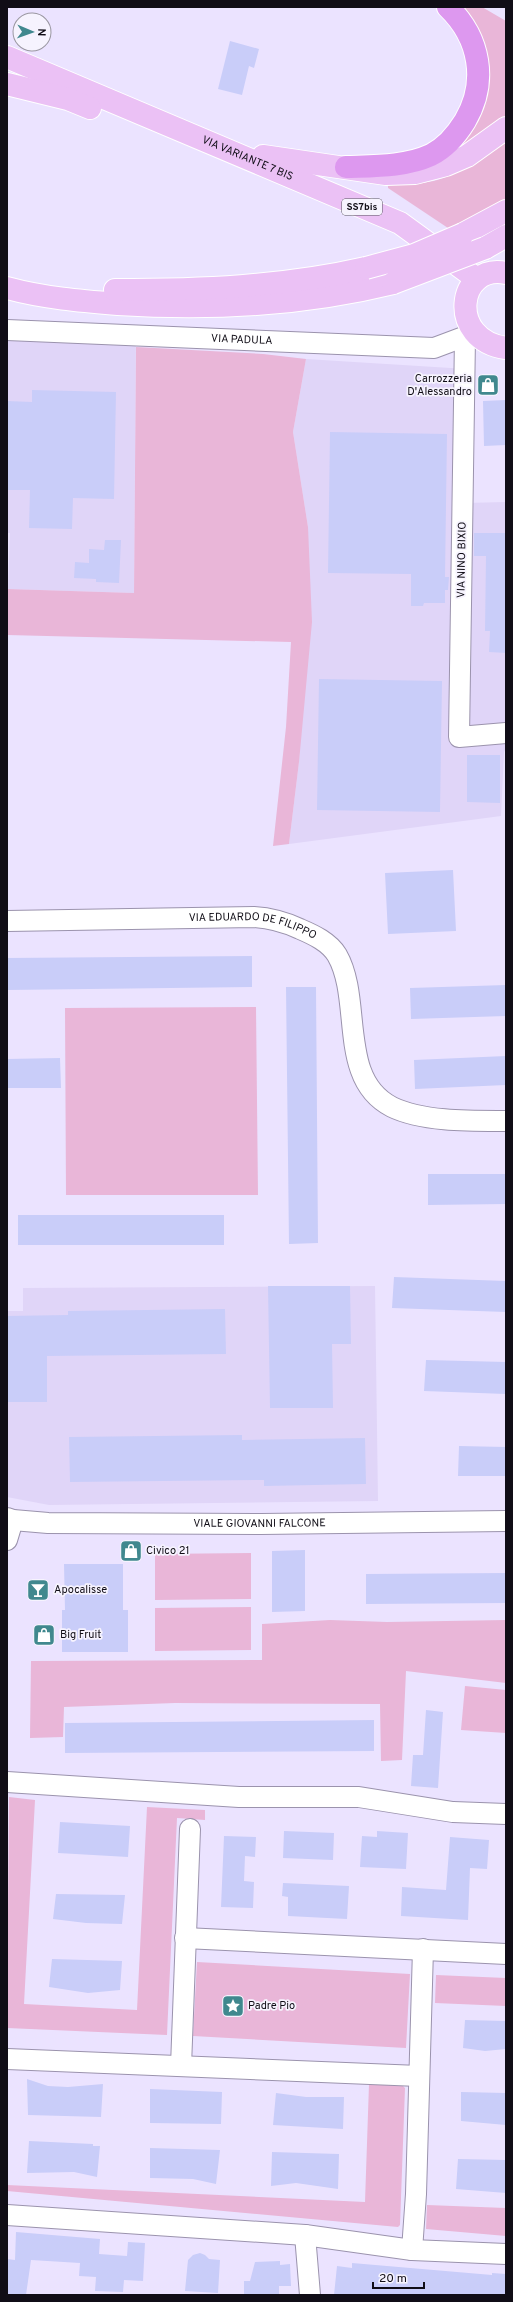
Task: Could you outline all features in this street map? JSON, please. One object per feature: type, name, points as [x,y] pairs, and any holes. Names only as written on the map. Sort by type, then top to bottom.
[{"type":"highway","points":[[346,167],[383,165],[419,159],[443,148],[460,129],[477,94],[479,68],[473,41],[466,28],[448,7]]},
{"type":"main road","name":"VIA VARIANTE 7 BIS","points":[[7,57],[197,138],[236,152],[400,223],[477,279]]},
{"type":"main road","points":[[7,84],[68,99],[128,125],[197,138]]},
{"type":"main road","points":[[236,152],[386,174],[415,173],[429,170],[467,156],[506,128]]},
{"type":"main road","points":[[7,276],[49,286],[86,290],[169,290],[235,288],[332,276],[414,254],[463,234],[506,211]]},
{"type":"main road","points":[[7,288],[55,298],[166,307],[234,305],[304,299],[347,294],[393,283],[485,248],[506,236]]},
{"type":"main road","points":[[506,273],[487,272],[477,279],[467,296],[466,305],[466,317],[470,335],[490,345],[506,348]]},
{"type":"street","name":"VIA PADULA","points":[[7,330],[434,348],[470,335]]},
{"type":"street","name":"VIA NINO BIXIO","points":[[470,335],[460,737],[506,732]]},
{"type":"street","name":"VIA EDUARDO DE FILIPPO","points":[[7,921],[254,917],[278,920],[306,931],[320,938],[336,955],[345,978],[358,1061],[364,1077],[372,1090],[381,1099],[391,1106],[416,1115],[506,1121]]},
{"type":"street","name":"VIALE GIOVANNI FALCONE","points":[[10,1519],[48,1523],[261,1524],[506,1521]]},
{"type":"street","points":[[7,1540],[10,1519]]},
{"type":"street","points":[[7,1782],[239,1798],[360,1797],[453,1812],[506,1814]]},
{"type":"street","points":[[181,2066],[190,1829]]},
{"type":"street","points":[[185,1938],[506,1954]]},
{"type":"street","points":[[412,2250],[416,2194],[423,1949]]},
{"type":"street","points":[[7,2059],[419,2076]]},
{"type":"street","points":[[7,2215],[305,2235],[412,2250],[506,2254]]},
{"type":"street","points":[[305,2235],[310,2295]]},
{"type":"shaded area","points":[[459,7],[482,7],[506,21],[506,120],[458,150],[467,139],[481,112]]},
{"type":"shaded area","points":[[506,138],[506,204],[451,230],[388,188],[388,185],[423,183],[449,176],[479,159]]},
{"type":"shaded area","points":[[7,321],[136,325],[134,593],[8,589],[10,533],[7,533]]},
{"type":"shaded area","points":[[136,347],[263,354],[306,359],[293,432],[308,527],[312,622],[299,762],[289,844],[273,846],[286,727],[291,642],[7,635],[8,589],[134,593]]},
{"type":"shaded area","points":[[306,359],[467,369],[465,503],[506,502],[506,748],[504,752],[501,816],[289,844],[299,762],[308,527],[293,432]]},
{"type":"shaded area","points":[[256,1007],[258,1195],[66,1195],[65,1008]]},
{"type":"shaded area","points":[[375,1286],[378,1501],[49,1505],[7,1497],[7,1311],[23,1311],[23,1288]]},
{"type":"shaded area","points":[[251,1553],[251,1599],[155,1600],[155,1554]]},
{"type":"shaded area","points":[[251,1607],[251,1650],[155,1651],[155,1608]]},
{"type":"shaded area","points":[[330,1620],[387,1622],[506,1620],[506,1683],[406,1671],[402,1760],[381,1761],[380,1704],[175,1703],[64,1707],[63,1737],[30,1738],[31,1661],[262,1660],[262,1624]]},
{"type":"shaded area","points":[[465,1686],[506,1690],[506,1733],[461,1730]]},
{"type":"shaded area","points":[[9,1797],[35,1800],[24,2004],[137,2010],[147,1807],[205,1810],[205,1820],[177,1818],[167,2035],[7,2028]]},
{"type":"shaded area","points":[[197,1962],[410,1974],[406,2048],[193,2036]]},
{"type":"shaded area","points":[[436,1975],[506,1978],[506,2006],[435,2003]]},
{"type":"shaded area","points":[[369,2084],[402,2085],[405,2088],[400,2225],[398,2227],[7,2191],[7,2185],[365,2202]]},
{"type":"shaded area","points":[[427,2205],[506,2208],[506,2236],[426,2229]]},
{"type":"building","points":[[230,41],[259,49],[254,68],[249,66],[242,95],[218,89]]},
{"type":"building","points":[[32,390],[116,392],[114,499],[73,498],[72,529],[29,528],[30,490],[7,490],[7,401],[32,402]]},
{"type":"building","points":[[506,400],[506,445],[484,446],[483,401]]},
{"type":"building","points":[[330,432],[447,434],[445,577],[449,577],[448,590],[445,590],[445,603],[424,603],[423,606],[411,606],[411,574],[328,573]]},
{"type":"building","points":[[474,533],[506,533],[506,653],[489,652],[490,631],[485,631],[486,556],[474,556]]},
{"type":"building","points":[[105,540],[121,540],[119,583],[96,582],[96,579],[74,578],[75,562],[89,563],[89,549],[104,550]]},
{"type":"building","points":[[319,679],[442,681],[440,812],[317,810]]},
{"type":"building","points":[[467,755],[500,755],[500,803],[467,802]]},
{"type":"building","points":[[453,870],[456,931],[388,934],[385,873]]},
{"type":"building","points":[[252,956],[252,987],[7,990],[7,958]]},
{"type":"building","points":[[506,985],[506,1016],[411,1019],[410,988]]},
{"type":"building","points":[[286,987],[316,987],[318,1243],[289,1244]]},
{"type":"building","points":[[506,1056],[506,1085],[415,1089],[414,1060]]},
{"type":"building","points":[[60,1058],[61,1088],[7,1088],[7,1059]]},
{"type":"building","points":[[428,1174],[506,1174],[506,1204],[428,1205]]},
{"type":"building","points":[[18,1215],[224,1215],[224,1245],[18,1245]]},
{"type":"building","points":[[394,1277],[506,1281],[506,1312],[392,1308]]},
{"type":"building","points":[[268,1286],[350,1286],[351,1344],[332,1344],[333,1408],[270,1408]]},
{"type":"building","points":[[225,1309],[226,1354],[47,1356],[47,1402],[7,1402],[7,1316],[68,1315],[68,1311]]},
{"type":"building","points":[[426,1360],[506,1362],[506,1394],[424,1391]]},
{"type":"building","points":[[242,1435],[242,1440],[365,1438],[366,1484],[264,1486],[264,1480],[70,1482],[69,1437]]},
{"type":"building","points":[[459,1446],[506,1447],[506,1476],[458,1476]]},
{"type":"building","points":[[305,1550],[305,1611],[272,1612],[272,1551]]},
{"type":"building","points":[[64,1564],[123,1564],[123,1610],[128,1610],[128,1652],[62,1652],[62,1610],[65,1610]]},
{"type":"building","points":[[506,1573],[506,1603],[366,1604],[366,1574]]},
{"type":"building","points":[[426,1710],[443,1712],[438,1788],[411,1786],[413,1755],[423,1755]]},
{"type":"building","points":[[374,1720],[374,1751],[65,1753],[65,1723]]},
{"type":"building","points":[[60,1822],[130,1826],[128,1857],[58,1853]]},
{"type":"building","points":[[284,1831],[334,1833],[333,1860],[283,1858]]},
{"type":"building","points":[[377,1831],[408,1833],[406,1869],[360,1867],[362,1836],[377,1837]]},
{"type":"building","points":[[224,1836],[256,1837],[255,1857],[245,1856],[244,1881],[254,1882],[253,1908],[221,1907]]},
{"type":"building","points":[[450,1837],[489,1840],[487,1869],[470,1868],[468,1920],[401,1916],[402,1887],[446,1890]]},
{"type":"building","points":[[283,1883],[349,1886],[347,1919],[288,1916],[288,1897],[282,1896]]},
{"type":"building","points":[[56,1894],[125,1895],[122,1924],[86,1923],[53,1919]]},
{"type":"building","points":[[52,1959],[122,1961],[120,1990],[88,1993],[49,1987]]},
{"type":"building","points":[[465,2020],[506,2021],[506,2049],[485,2051],[463,2048]]},
{"type":"building","points":[[27,2079],[48,2086],[68,2087],[103,2084],[101,2117],[28,2115]]},
{"type":"building","points":[[150,2089],[222,2092],[221,2124],[150,2123]]},
{"type":"building","points":[[461,2092],[506,2093],[506,2125],[461,2121]]},
{"type":"building","points":[[276,2093],[306,2097],[344,2097],[343,2129],[273,2125]]},
{"type":"building","points":[[29,2141],[93,2144],[93,2146],[100,2146],[97,2177],[74,2172],[27,2173]]},
{"type":"building","points":[[150,2148],[220,2150],[216,2184],[193,2179],[150,2178]]},
{"type":"building","points":[[272,2152],[339,2154],[338,2189],[296,2183],[271,2186]]},
{"type":"building","points":[[458,2159],[506,2160],[506,2193],[456,2189]]},
{"type":"building","points":[[16,2232],[100,2239],[99,2254],[127,2256],[128,2242],[145,2243],[143,2281],[124,2280],[123,2292],[95,2291],[96,2277],[79,2276],[80,2263],[31,2260],[26,2295],[7,2295],[7,2259],[15,2260]]},
{"type":"building","points":[[200,2253],[209,2259],[220,2260],[218,2293],[185,2291],[188,2260],[193,2255]]},
{"type":"building","points":[[280,2261],[280,2265],[290,2264],[291,2286],[279,2286],[279,2295],[244,2295],[244,2281],[250,2281],[255,2262]]},
{"type":"building","points":[[352,2263],[492,2275],[492,2273],[506,2274],[506,2295],[334,2295],[337,2266],[352,2268]]},
{"type":"place","name":"Carrozzeria D'Alessandro","points":[[488,385]]},
{"type":"place","name":"Civico 21","points":[[131,1551]]},
{"type":"place","name":"Apocalisse","points":[[38,1590]]},
{"type":"place","name":"Big Fruit","points":[[44,1635]]},
{"type":"place","name":"Padre Pio","points":[[233,2006]]}]
